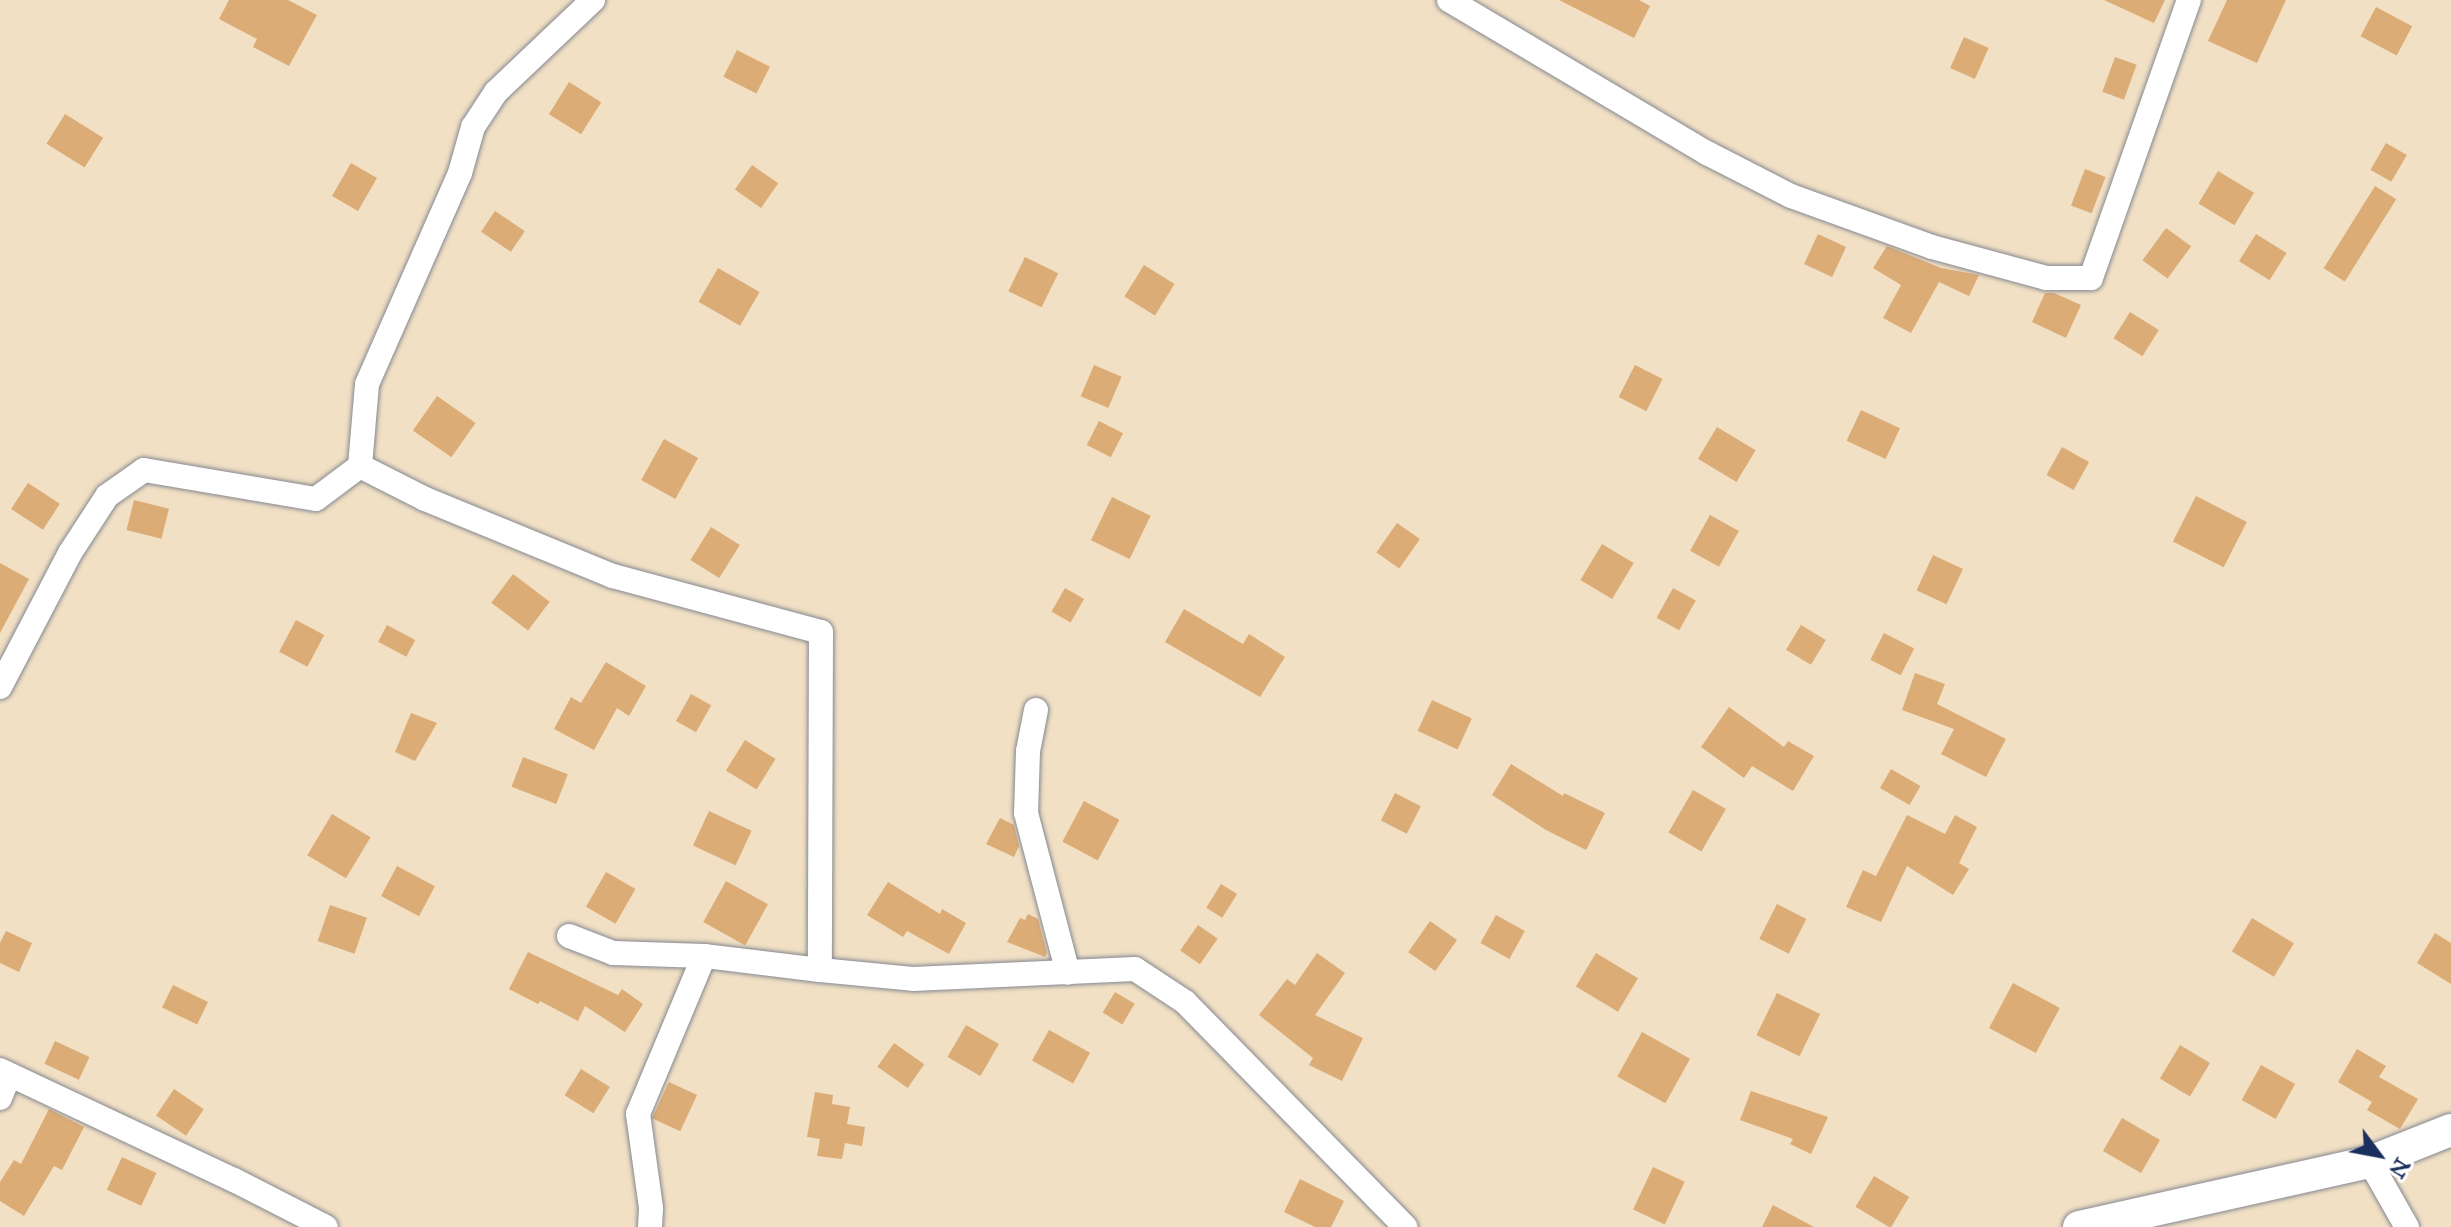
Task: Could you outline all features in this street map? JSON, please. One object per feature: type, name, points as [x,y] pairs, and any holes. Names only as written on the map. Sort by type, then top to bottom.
[{"type":"main road","points":[[2079,1227],[2370,1162],[2451,1130]]},
{"type":"street","points":[[0,687],[70,553],[107,496],[144,470],[316,499],[360,466],[367,384],[460,173],[473,127],[496,92],[593,0]]},
{"type":"street","points":[[1449,0],[1707,153],[1791,196],[1932,247],[2046,278],[2091,278],[2189,0]]},
{"type":"street","points":[[360,466],[425,499],[613,576],[821,632],[820,970]]},
{"type":"street","points":[[1036,710],[1028,751],[1026,813],[1068,973]]},
{"type":"street","points":[[569,936],[613,953],[704,956],[913,979],[1135,969],[1185,1002],[1405,1227]]},
{"type":"street","points":[[650,1227],[651,1208],[638,1114],[704,956]]},
{"type":"street","points":[[3,1082],[234,1180],[326,1227]]},
{"type":"street","points":[[2370,1162],[2407,1227]]},
{"type":"building","points":[[229,0],[288,0],[317,15],[289,66],[253,47],[257,39],[219,19]]},
{"type":"building","points":[[1559,0],[1639,0],[1650,6],[1634,38]]},
{"type":"building","points":[[2104,0],[2165,0],[2154,23]]},
{"type":"building","points":[[2227,0],[2286,0],[2257,63],[2208,41]]},
{"type":"building","points":[[2376,7],[2412,26],[2397,55],[2361,36]]},
{"type":"building","points":[[1964,37],[1989,48],[1975,79],[1950,68]]},
{"type":"building","points":[[737,50],[770,67],[756,94],[723,77]]},
{"type":"building","points":[[2115,57],[2137,65],[2124,100],[2102,92]]},
{"type":"building","points":[[569,82],[601,102],[581,134],[549,114]]},
{"type":"building","points":[[65,114],[103,138],[85,168],[46,144]]},
{"type":"building","points":[[2386,143],[2407,155],[2391,182],[2370,170]]},
{"type":"building","points":[[351,163],[377,178],[358,211],[332,196]]},
{"type":"building","points":[[752,165],[778,183],[761,208],[735,190]]},
{"type":"building","points":[[2085,169],[2106,177],[2092,213],[2071,205]]},
{"type":"building","points":[[2218,171],[2254,193],[2234,225],[2198,204]]},
{"type":"building","points":[[2375,186],[2396,199],[2345,282],[2324,268]]},
{"type":"building","points":[[495,211],[525,231],[511,252],[481,232]]},
{"type":"building","points":[[2166,228],[2191,246],[2168,279],[2142,260]]},
{"type":"building","points":[[1818,234],[1846,247],[1832,277],[1804,264]]},
{"type":"building","points":[[2256,234],[2287,253],[2270,280],[2239,261]]},
{"type":"building","points":[[1887,246],[1941,268],[1979,275],[1969,296],[1939,282],[1911,333],[1883,318],[1901,285],[1873,268]]},
{"type":"building","points":[[1025,257],[1058,273],[1042,307],[1008,291]]},
{"type":"building","points":[[1144,265],[1175,284],[1155,315],[1124,296]]},
{"type":"building","points":[[718,268],[760,292],[740,326],[698,302]]},
{"type":"building","points":[[2045,293],[2054,293],[2081,305],[2066,338],[2032,322]]},
{"type":"building","points":[[2130,312],[2159,330],[2142,356],[2114,338]]},
{"type":"building","points":[[1094,365],[1122,377],[1108,408],[1081,396]]},
{"type":"building","points":[[1635,365],[1663,379],[1646,411],[1619,397]]},
{"type":"building","points":[[437,396],[476,423],[451,457],[413,430]]},
{"type":"building","points":[[1861,410],[1900,428],[1886,459],[1847,441]]},
{"type":"building","points":[[1099,421],[1123,433],[1111,457],[1087,445]]},
{"type":"building","points":[[1717,427],[1756,450],[1737,482],[1698,459]]},
{"type":"building","points":[[664,439],[698,458],[675,499],[641,480]]},
{"type":"building","points":[[2062,447],[2089,462],[2074,490],[2046,475]]},
{"type":"building","points":[[28,483],[60,504],[43,530],[11,509]]},
{"type":"building","points":[[2196,496],[2247,522],[2224,567],[2173,541]]},
{"type":"building","points":[[1112,497],[1151,516],[1130,559],[1091,540]]},
{"type":"building","points":[[134,500],[169,509],[161,539],[127,530]]},
{"type":"building","points":[[1710,515],[1739,531],[1719,567],[1690,551]]},
{"type":"building","points":[[1397,523],[1420,539],[1399,569],[1376,552]]},
{"type":"building","points":[[711,527],[740,545],[719,578],[690,560]]},
{"type":"building","points":[[1602,544],[1634,563],[1612,599],[1580,580]]},
{"type":"building","points":[[1933,555],[1963,569],[1946,604],[1917,590]]},
{"type":"building","points":[[0,563],[29,579],[0,633]]},
{"type":"building","points":[[513,574],[550,602],[528,630],[491,603]]},
{"type":"building","points":[[1065,588],[1084,599],[1071,622],[1052,611]]},
{"type":"building","points":[[1673,588],[1696,601],[1679,630],[1657,618]]},
{"type":"building","points":[[1184,609],[1243,644],[1249,634],[1285,657],[1260,697],[1165,642]]},
{"type":"building","points":[[296,620],[324,635],[307,667],[279,652]]},
{"type":"building","points":[[387,625],[415,640],[406,657],[378,642]]},
{"type":"building","points":[[1801,625],[1826,640],[1811,665],[1786,650]]},
{"type":"building","points":[[1884,633],[1914,648],[1901,675],[1870,660]]},
{"type":"building","points":[[606,662],[646,686],[629,716],[617,708],[594,750],[554,729],[571,697],[581,703]]},
{"type":"building","points":[[1915,673],[1945,684],[1937,704],[2006,739],[1986,777],[1941,754],[1954,729],[1902,710]]},
{"type":"building","points":[[691,694],[711,705],[696,732],[676,721]]},
{"type":"building","points":[[1432,700],[1472,719],[1458,749],[1418,731]]},
{"type":"building","points":[[1729,707],[1784,747],[1788,741],[1814,756],[1793,791],[1752,766],[1744,778],[1701,747]]},
{"type":"building","points":[[411,713],[437,723],[415,761],[395,752]]},
{"type":"building","points":[[745,740],[776,759],[756,790],[726,771]]},
{"type":"building","points":[[523,757],[568,774],[556,804],[512,787]]},
{"type":"building","points":[[1511,764],[1563,796],[1564,793],[1605,813],[1586,850],[1546,830],[1492,795]]},
{"type":"building","points":[[1891,769],[1920,786],[1909,805],[1880,788]]},
{"type":"building","points":[[1693,790],[1726,809],[1701,851],[1668,832]]},
{"type":"building","points":[[1395,793],[1421,806],[1407,834],[1381,821]]},
{"type":"building","points":[[1084,801],[1119,820],[1098,860],[1062,842]]},
{"type":"building","points":[[709,811],[752,831],[736,865],[693,845]]},
{"type":"building","points":[[332,814],[371,837],[346,878],[307,855]]},
{"type":"building","points":[[1907,815],[1945,834],[1955,815],[1977,827],[1959,863],[1969,869],[1953,895],[1907,866],[1881,922],[1846,907],[1863,870],[1876,876]]},
{"type":"building","points":[[1000,818],[1014,825],[1019,846],[1014,857],[986,844]]},
{"type":"building","points":[[397,866],[435,886],[419,916],[381,896]]},
{"type":"building","points":[[606,872],[635,889],[615,924],[586,907]]},
{"type":"building","points":[[726,881],[768,904],[745,945],[703,922]]},
{"type":"building","points":[[888,882],[940,914],[942,909],[966,923],[949,954],[907,931],[903,937],[867,915]]},
{"type":"building","points":[[1221,884],[1237,894],[1222,918],[1206,908]]},
{"type":"building","points":[[1777,904],[1806,919],[1789,954],[1759,939]]},
{"type":"building","points":[[330,905],[367,918],[355,954],[318,941]]},
{"type":"building","points":[[1028,914],[1038,919],[1047,953],[1045,957],[1007,942],[1020,918],[1025,920]]},
{"type":"building","points":[[1496,915],[1525,931],[1509,959],[1480,943]]},
{"type":"building","points":[[2252,918],[2294,943],[2274,977],[2232,951]]},
{"type":"building","points":[[1430,921],[1457,940],[1435,971],[1408,952]]},
{"type":"building","points":[[1198,925],[1218,939],[1200,964],[1180,950]]},
{"type":"building","points":[[6,931],[32,943],[19,972],[0,963],[0,943]]},
{"type":"building","points":[[2435,933],[2451,943],[2451,984],[2417,963]]},
{"type":"building","points":[[528,952],[618,995],[622,989],[643,1004],[625,1032],[585,1006],[578,1021],[540,1001],[538,1004],[509,989]]},
{"type":"building","points":[[1317,953],[1345,973],[1315,1015],[1363,1038],[1342,1081],[1309,1065],[1313,1058],[1259,1015],[1287,979],[1295,985]]},
{"type":"building","points":[[1596,953],[1638,978],[1618,1012],[1576,986]]},
{"type":"building","points":[[2013,983],[2060,1008],[2036,1053],[1989,1028]]},
{"type":"building","points":[[173,985],[208,1002],[197,1025],[162,1007]]},
{"type":"building","points":[[1115,992],[1135,1004],[1122,1024],[1103,1013]]},
{"type":"building","points":[[1777,993],[1820,1014],[1800,1056],[1756,1035]]},
{"type":"building","points":[[966,1025],[999,1044],[980,1076],[948,1057]]},
{"type":"building","points":[[1049,1030],[1090,1053],[1073,1083],[1032,1061]]},
{"type":"building","points":[[1642,1032],[1690,1059],[1665,1103],[1617,1077]]},
{"type":"building","points":[[55,1041],[89,1057],[79,1080],[44,1064]]},
{"type":"building","points":[[894,1043],[924,1064],[908,1088],[877,1067]]},
{"type":"building","points":[[2180,1045],[2210,1063],[2190,1096],[2160,1078]]},
{"type":"building","points":[[2357,1049],[2386,1066],[2379,1077],[2418,1099],[2400,1129],[2367,1110],[2372,1102],[2338,1082]]},
{"type":"building","points":[[2261,1065],[2295,1084],[2276,1119],[2242,1100]]},
{"type":"building","points":[[581,1069],[610,1087],[593,1113],[565,1095]]},
{"type":"building","points":[[669,1082],[697,1095],[680,1131],[652,1118]]},
{"type":"building","points":[[174,1089],[204,1109],[186,1136],[156,1116]]},
{"type":"building","points":[[1751,1091],[1828,1117],[1811,1154],[1790,1144],[1793,1139],[1740,1120]]},
{"type":"building","points":[[815,1092],[833,1095],[832,1104],[850,1107],[847,1124],[865,1127],[862,1146],[845,1143],[842,1159],[817,1156],[820,1139],[807,1137]]},
{"type":"building","points":[[49,1109],[84,1127],[62,1170],[54,1166],[24,1216],[0,1201],[0,1182],[14,1160],[21,1164]]},
{"type":"building","points":[[2122,1118],[2160,1140],[2141,1173],[2103,1151]]},
{"type":"building","points":[[122,1157],[156,1173],[141,1206],[107,1190]]},
{"type":"building","points":[[1653,1167],[1685,1182],[1665,1224],[1633,1210]]},
{"type":"building","points":[[1874,1176],[1909,1197],[1891,1227],[1855,1207]]},
{"type":"building","points":[[1300,1179],[1344,1201],[1331,1227],[1315,1227],[1284,1212]]},
{"type":"building","points":[[1773,1205],[1814,1227],[1762,1227]]}]
